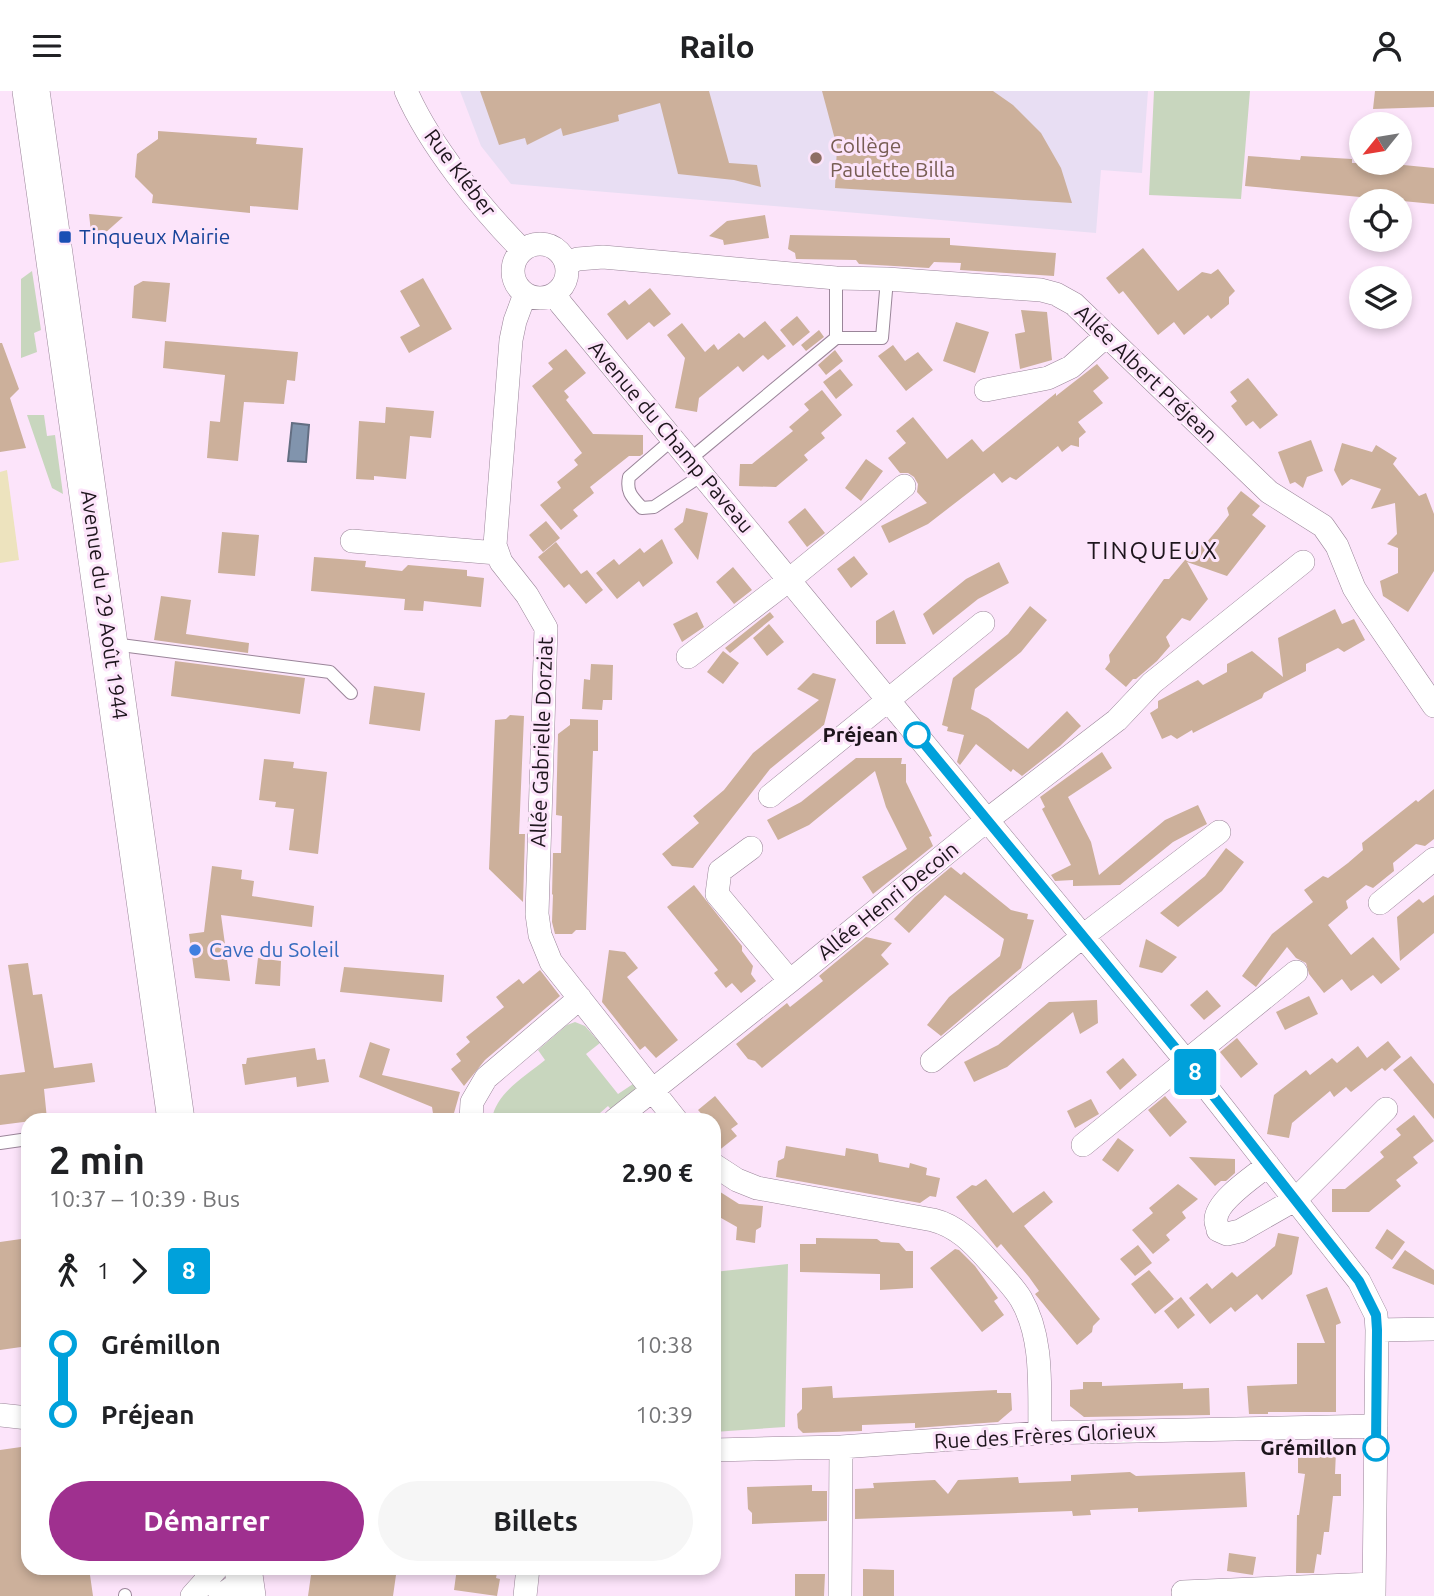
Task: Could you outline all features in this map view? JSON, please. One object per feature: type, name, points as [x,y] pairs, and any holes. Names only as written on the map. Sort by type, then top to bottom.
[{"type":"main road","name":"Avenue du 29 Août 1944","points":[[31,91],[172,1113]]},
{"type":"street","name":"Rue Kléber","points":[[405,91],[418,117],[442,153],[505,232],[523,250]]},
{"type":"street","points":[[539,244],[556,249],[566,264],[565,280],[555,293],[540,299],[525,294],[514,281],[513,264],[523,250],[539,244]]},
{"type":"street","name":"Allée Albert Préjean","points":[[566,264],[578,259],[603,257],[836,278],[887,279],[1048,292],[1074,303],[1269,492],[1323,526],[1337,546],[1354,588],[1434,706]]},
{"type":"street","name":"Avenue du Champ Paveau","points":[[555,293],[561,304],[1186,1061],[1359,1281],[1376,1315],[1377,1330],[1374,1590]]},
{"type":"street","points":[[352,541],[497,553],[496,531],[511,340],[525,294]]},
{"type":"street","points":[[986,390],[1048,378],[1071,367],[1106,336]]},
{"type":"street","points":[[688,657],[789,580],[904,486]]},
{"type":"street","name":"Allée Gabrielle Dorziat","points":[[497,553],[539,612],[546,628],[537,914],[540,935],[545,950],[580,998],[670,1113]]},
{"type":"street","points":[[987,820],[1117,720],[1152,683],[1303,562]]},
{"type":"street","points":[[770,796],[983,623]]},
{"type":"street","name":"Allée Henri Decoin","points":[[624,1113],[987,820]]},
{"type":"street","points":[[932,1061],[1083,936],[1219,832]]},
{"type":"street","points":[[751,848],[720,871],[717,894],[790,981]]},
{"type":"street","points":[[1380,903],[1434,859]]},
{"type":"street","points":[[1083,1145],[1296,972]]},
{"type":"street","points":[[471,1113],[472,1102],[486,1078],[580,998]]},
{"type":"street","points":[[1268,1164],[1232,1194],[1221,1208],[1216,1219],[1219,1230],[1227,1234],[1240,1231],[1296,1199],[1386,1109]]},
{"type":"street","points":[[721,1170],[757,1188],[933,1220],[959,1231],[976,1246],[1021,1298],[1028,1315],[1037,1345],[1040,1433]]},
{"type":"street","points":[[1377,1330],[1434,1329]]},
{"type":"street","points":[[0,1415],[21,1417]]},
{"type":"street","name":"Rue des Frères Glorieux","points":[[721,1450],[841,1447],[1040,1433],[1376,1426]]},
{"type":"street","points":[[840,1596],[841,1447]]},
{"type":"street","points":[[525,1596],[527,1575]]},
{"type":"street","points":[[192,1596],[232,1583]]},
{"type":"street","points":[[1183,1592],[1374,1590]]},
{"type":"lane","points":[[836,278],[836,338]]},
{"type":"lane","points":[[673,439],[629,477],[627,488],[631,497],[642,508],[654,507],[836,338],[882,338],[887,279]]},
{"type":"lane","points":[[109,644],[330,672],[351,693]]},
{"type":"lane","points":[[0,1143],[21,1140]]},
{"type":"shaded area","name":"Collège Paulette Billa","points":[[460,91],[1148,91],[1142,173],[1101,170],[1096,233],[511,184],[481,146]]},
{"type":"green space","points":[[1154,91],[1250,91],[1241,199],[1149,195]]},
{"type":"green space","points":[[32,271],[41,330],[34,333],[37,352],[21,358],[21,279]]},
{"type":"green space","points":[[27,415],[44,415],[47,436],[55,435],[63,494],[52,488]]},
{"type":"green space","points":[[575,1022],[585,1026],[600,1043],[586,1054],[618,1094],[633,1084],[639,1090],[616,1113],[608,1106],[600,1113],[493,1113],[505,1093],[545,1060],[538,1050],[567,1025]]},
{"type":"green space","points":[[788,1264],[785,1427],[721,1432],[721,1271]]},
{"type":"sand","points":[[7,470],[19,560],[0,563],[0,472]]},
{"type":"water","points":[[292,423],[309,425],[306,462],[288,461]]},
{"type":"building","points":[[480,91],[709,91],[729,163],[757,165],[761,187],[734,180],[678,174],[660,103],[618,115],[619,121],[563,136],[561,128],[527,145],[525,138],[499,145]]},
{"type":"building","points":[[822,91],[993,91],[1013,105],[1041,133],[1061,168],[1072,203],[835,188],[837,147]]},
{"type":"building","points":[[1375,91],[1434,91],[1434,107],[1373,109]]},
{"type":"building","points":[[158,131],[257,138],[256,144],[303,148],[298,210],[250,206],[250,213],[152,203],[153,195],[135,177],[137,154],[158,139]]},
{"type":"building","points":[[1248,156],[1300,160],[1301,156],[1349,159],[1349,175],[1412,175],[1412,166],[1434,168],[1434,204],[1412,202],[1412,189],[1349,189],[1349,196],[1245,186]]},
{"type":"building","points":[[89,214],[123,217],[105,233],[91,232]]},
{"type":"building","points":[[765,215],[769,238],[724,245],[723,240],[709,236],[727,221]]},
{"type":"building","points":[[790,235],[950,238],[950,245],[1056,253],[1054,276],[960,270],[961,263],[934,262],[929,268],[859,264],[856,260],[796,259],[795,253],[788,249]]},
{"type":"building","points":[[1143,248],[1178,291],[1202,272],[1211,274],[1218,269],[1235,291],[1229,297],[1229,304],[1211,319],[1208,315],[1184,335],[1174,322],[1158,335],[1123,291],[1119,294],[1106,278]]},
{"type":"building","points":[[423,278],[452,329],[409,353],[400,337],[420,326],[400,291]]},
{"type":"building","points":[[143,281],[170,283],[166,322],[132,318],[134,286]]},
{"type":"building","points":[[650,288],[671,314],[654,327],[649,322],[627,340],[607,314],[625,300],[629,305]]},
{"type":"building","points":[[1021,310],[1047,312],[1052,360],[1020,369],[1015,334],[1025,332]]},
{"type":"building","points":[[797,316],[810,332],[793,346],[780,330]]},
{"type":"building","points":[[765,321],[786,346],[768,360],[763,355],[743,372],[738,366],[699,398],[697,412],[675,408],[685,358],[667,335],[682,323],[705,352],[714,344],[718,350],[739,333],[744,338]]},
{"type":"building","points":[[956,322],[989,332],[975,373],[943,361]]},
{"type":"building","points":[[819,330],[824,337],[806,351],[801,345]]},
{"type":"building","points":[[165,341],[298,352],[295,381],[287,380],[284,404],[244,402],[238,461],[207,458],[210,421],[220,422],[225,375],[163,368]]},
{"type":"building","points":[[0,343],[19,389],[10,398],[26,448],[0,452]]},
{"type":"building","points":[[893,345],[905,361],[918,352],[933,370],[906,391],[878,356]]},
{"type":"building","points":[[566,349],[586,373],[564,391],[569,397],[566,400],[593,434],[643,435],[643,454],[629,456],[590,487],[594,493],[573,510],[578,516],[561,530],[540,505],[561,488],[557,482],[578,465],[574,460],[582,453],[532,386],[553,369],[548,363]]},
{"type":"building","points":[[835,350],[843,361],[826,375],[818,365]]},
{"type":"building","points":[[1097,364],[1109,378],[1093,391],[1103,403],[1078,422],[1086,432],[1079,438],[1079,447],[1071,445],[1062,452],[1058,446],[1016,480],[1010,477],[1002,483],[994,473],[928,524],[889,543],[881,526],[927,503],[917,492],[918,484],[914,477],[908,473],[900,473],[888,458],[906,443],[896,431],[913,417],[947,459],[972,439],[983,452]]},
{"type":"building","points":[[840,369],[853,385],[836,399],[823,382]]},
{"type":"building","points":[[1248,378],[1278,415],[1260,429],[1253,421],[1246,426],[1231,406],[1237,401],[1230,392]]},
{"type":"building","points":[[822,390],[842,415],[821,433],[825,438],[804,455],[808,460],[776,487],[739,486],[740,464],[752,464],[793,431],[789,427],[809,410],[804,404]]},
{"type":"building","points":[[386,407],[434,411],[431,438],[410,436],[406,479],[374,476],[374,480],[356,479],[359,421],[385,423]]},
{"type":"building","points":[[1311,440],[1323,471],[1307,477],[1303,488],[1295,482],[1290,484],[1278,452]]},
{"type":"building","points":[[1342,443],[1372,452],[1376,445],[1397,458],[1393,464],[1419,496],[1426,493],[1434,514],[1434,571],[1408,612],[1383,596],[1380,581],[1398,573],[1398,548],[1387,544],[1397,534],[1395,503],[1371,509],[1381,489],[1351,479],[1342,486],[1334,470]]},
{"type":"building","points":[[866,459],[883,471],[861,501],[845,488]]},
{"type":"building","points":[[1241,491],[1260,506],[1252,515],[1266,526],[1227,576],[1187,562],[1208,599],[1190,621],[1182,618],[1166,637],[1170,646],[1157,661],[1126,687],[1105,669],[1110,662],[1109,655],[1164,579],[1169,579],[1200,542],[1206,543],[1218,529],[1229,515],[1227,508]]},
{"type":"building","points":[[686,508],[708,513],[698,560],[674,529],[683,522]]},
{"type":"building","points":[[805,508],[825,533],[807,547],[788,522]]},
{"type":"building","points":[[546,521],[560,538],[543,552],[529,535]]},
{"type":"building","points":[[222,532],[259,535],[255,576],[218,573]]},
{"type":"building","points":[[662,539],[673,563],[643,587],[639,581],[617,599],[596,573],[614,559],[619,565],[640,548],[644,553]]},
{"type":"building","points":[[556,542],[581,574],[587,570],[603,590],[586,604],[569,584],[564,588],[538,557]]},
{"type":"building","points":[[854,556],[868,574],[851,588],[837,569]]},
{"type":"building","points":[[314,557],[366,561],[365,567],[402,571],[408,565],[467,570],[467,576],[484,578],[481,607],[424,601],[423,611],[404,610],[405,599],[311,591]]},
{"type":"building","points":[[999,562],[1009,583],[978,599],[933,635],[923,614],[966,579]]},
{"type":"building","points":[[733,567],[752,590],[734,604],[716,582]]},
{"type":"building","points":[[161,596],[191,600],[186,634],[249,643],[248,653],[154,640]]},
{"type":"building","points":[[1030,606],[1047,620],[1021,652],[975,689],[971,709],[988,718],[1028,749],[1067,711],[1081,726],[1022,776],[1013,769],[1011,772],[976,744],[960,765],[957,762],[964,735],[947,731],[948,727],[942,725],[953,678],[1008,634]]},
{"type":"building","points":[[1335,609],[1342,624],[1354,619],[1365,640],[1344,652],[1338,648],[1306,664],[1306,671],[1264,693],[1262,698],[1193,733],[1192,730],[1177,739],[1171,735],[1162,739],[1150,713],[1158,708],[1158,701],[1198,680],[1203,685],[1227,672],[1227,664],[1252,651],[1283,677],[1278,638]]},
{"type":"building","points":[[894,610],[906,644],[876,644],[876,621]]},
{"type":"building","points":[[697,612],[704,627],[682,642],[673,624]]},
{"type":"building","points":[[770,612],[774,617],[730,653],[725,648]]},
{"type":"building","points":[[769,624],[784,642],[767,656],[753,638]]},
{"type":"building","points":[[723,651],[739,663],[723,684],[707,672]]},
{"type":"building","points":[[175,661],[305,678],[300,714],[171,696]]},
{"type":"building","points":[[591,664],[613,665],[612,700],[603,700],[602,710],[582,709],[584,679],[590,680]]},
{"type":"building","points":[[813,673],[836,679],[824,725],[770,769],[693,868],[672,866],[662,854],[699,823],[693,816],[724,790],[753,753],[819,700],[797,689]]},
{"type":"building","points":[[374,686],[425,693],[420,731],[369,724]]},
{"type":"building","points":[[510,715],[524,716],[519,834],[525,834],[523,902],[489,869],[495,720],[506,719]]},
{"type":"building","points":[[570,719],[598,720],[598,751],[593,751],[586,930],[576,930],[572,934],[555,934],[552,922],[553,853],[561,853],[562,816],[556,815],[558,734],[570,725]]},
{"type":"building","points":[[1102,752],[1112,768],[1068,797],[1091,842],[1099,875],[1165,820],[1198,805],[1207,824],[1173,842],[1120,885],[1073,886],[1073,880],[1055,881],[1051,875],[1071,865],[1042,809],[1045,807],[1040,797]]},
{"type":"building","points":[[856,758],[902,758],[901,764],[906,764],[906,782],[932,836],[929,837],[933,846],[873,894],[862,877],[907,849],[886,807],[875,771],[809,825],[778,840],[767,820],[801,802]]},
{"type":"building","points":[[264,759],[294,762],[293,768],[327,772],[318,854],[289,850],[294,809],[275,807],[276,802],[259,800]]},
{"type":"building","points":[[1434,789],[1434,839],[1425,846],[1416,844],[1393,863],[1394,871],[1373,888],[1366,885],[1346,901],[1348,908],[1328,925],[1351,955],[1373,937],[1400,969],[1381,984],[1373,975],[1351,991],[1342,979],[1324,993],[1309,974],[1306,963],[1296,958],[1287,947],[1256,987],[1242,976],[1272,934],[1313,902],[1304,890],[1323,876],[1328,878],[1348,863],[1363,850],[1362,843]]},
{"type":"building","points":[[1226,848],[1244,862],[1222,891],[1178,927],[1160,913],[1205,876]]},
{"type":"building","points":[[212,866],[242,870],[241,879],[254,881],[252,896],[314,906],[312,927],[221,915],[230,981],[195,978],[189,934],[204,932]]},
{"type":"building","points":[[951,867],[961,875],[964,872],[1011,910],[1028,914],[1027,919],[1034,920],[1021,968],[941,1036],[927,1025],[949,997],[1000,956],[1004,939],[945,895],[909,933],[894,919]]},
{"type":"building","points":[[694,885],[742,946],[742,951],[753,966],[751,974],[756,981],[741,993],[732,983],[726,988],[714,973],[718,970],[667,907]]},
{"type":"building","points":[[1434,895],[1434,933],[1400,961],[1397,917],[1419,899],[1423,903]]},
{"type":"building","points":[[866,937],[892,943],[881,955],[889,964],[762,1068],[755,1061],[748,1059],[736,1044],[787,1003],[790,1007],[823,981],[819,976]]},
{"type":"building","points":[[1146,939],[1177,957],[1162,973],[1139,967]]},
{"type":"building","points":[[609,950],[625,952],[638,968],[627,977],[678,1040],[656,1058],[645,1046],[640,1050],[602,1002]]},
{"type":"building","points":[[258,958],[281,961],[280,986],[255,984]]},
{"type":"building","points":[[28,963],[33,995],[42,994],[54,1068],[92,1063],[95,1082],[44,1089],[46,1113],[21,1113],[21,1122],[0,1125],[0,1075],[25,1072],[8,965]]},
{"type":"building","points":[[344,967],[444,975],[442,1002],[340,992]]},
{"type":"building","points":[[540,970],[560,996],[485,1060],[464,1086],[451,1069],[461,1061],[456,1054],[470,1042],[466,1037],[504,1007],[496,997],[519,979],[523,984]]},
{"type":"building","points":[[1207,990],[1221,1006],[1204,1020],[1190,1005]]},
{"type":"building","points":[[1309,996],[1318,1014],[1285,1030],[1276,1012]]},
{"type":"building","points":[[1097,1000],[1098,1023],[1080,1034],[1073,1012],[1007,1067],[974,1082],[964,1062],[998,1045],[1049,1002]]},
{"type":"building","points":[[1237,1038],[1258,1064],[1241,1078],[1220,1052]]},
{"type":"building","points":[[1388,1041],[1401,1057],[1385,1071],[1382,1068],[1351,1092],[1346,1087],[1334,1097],[1330,1091],[1292,1123],[1289,1138],[1267,1134],[1274,1095],[1306,1070],[1310,1075],[1332,1058],[1337,1063],[1358,1046],[1367,1058]]},
{"type":"building","points":[[370,1042],[390,1049],[382,1075],[460,1092],[454,1113],[433,1113],[432,1107],[359,1077]]},
{"type":"building","points":[[315,1048],[317,1060],[325,1059],[329,1082],[297,1087],[296,1077],[245,1085],[242,1064],[246,1064],[247,1058]]},
{"type":"building","points":[[1411,1056],[1434,1084],[1434,1119],[1393,1070]]},
{"type":"building","points":[[1123,1058],[1137,1075],[1120,1090],[1106,1072]]},
{"type":"building","points":[[715,1096],[738,1124],[731,1129],[737,1136],[721,1149],[721,1113],[701,1113],[698,1110]]},
{"type":"building","points":[[1165,1096],[1187,1122],[1170,1137],[1148,1110]]},
{"type":"building","points":[[1091,1099],[1099,1114],[1075,1128],[1067,1111]]},
{"type":"building","points":[[1414,1115],[1434,1141],[1413,1157],[1418,1163],[1396,1180],[1401,1186],[1369,1212],[1332,1212],[1332,1189],[1345,1189],[1384,1157],[1380,1152],[1401,1135],[1396,1129]]},
{"type":"building","points":[[1118,1138],[1134,1150],[1118,1172],[1102,1160]]},
{"type":"building","points":[[786,1146],[845,1156],[846,1148],[878,1154],[879,1162],[909,1168],[910,1163],[927,1168],[926,1175],[940,1178],[936,1197],[930,1196],[920,1203],[776,1177],[778,1161],[784,1158]]},
{"type":"building","points":[[1189,1157],[1235,1159],[1235,1173],[1215,1186]]},
{"type":"building","points":[[986,1179],[1013,1213],[1044,1191],[1053,1202],[1024,1226],[1100,1319],[1093,1326],[1092,1332],[1077,1345],[1035,1294],[1039,1291],[1029,1277],[1001,1244],[997,1248],[956,1197]]},
{"type":"building","points":[[1178,1184],[1198,1199],[1182,1212],[1186,1218],[1166,1235],[1170,1240],[1153,1254],[1132,1230],[1153,1213],[1149,1208]]},
{"type":"building","points":[[721,1192],[739,1204],[763,1206],[761,1227],[756,1230],[755,1243],[736,1240],[737,1227],[721,1218]]},
{"type":"building","points":[[1387,1229],[1405,1242],[1392,1260],[1375,1248]]},
{"type":"building","points":[[1278,1233],[1299,1237],[1292,1274],[1262,1300],[1257,1294],[1235,1312],[1231,1307],[1210,1324],[1189,1298],[1207,1283],[1212,1289],[1232,1272],[1237,1277],[1275,1246]]},
{"type":"building","points":[[816,1238],[877,1239],[881,1242],[899,1243],[906,1251],[913,1251],[913,1288],[880,1290],[880,1274],[800,1272],[800,1244],[816,1244]]},
{"type":"building","points":[[21,1239],[21,1347],[0,1350],[0,1242]]},
{"type":"building","points":[[1138,1245],[1152,1263],[1135,1276],[1120,1259]]},
{"type":"building","points":[[955,1249],[975,1266],[998,1298],[994,1301],[1004,1315],[982,1332],[930,1268]]},
{"type":"building","points":[[1405,1250],[1434,1270],[1434,1285],[1392,1268]]},
{"type":"building","points":[[1149,1270],[1174,1299],[1155,1314],[1131,1284]]},
{"type":"building","points":[[1327,1287],[1341,1323],[1336,1325],[1336,1412],[1249,1414],[1247,1386],[1297,1384],[1297,1343],[1325,1343],[1306,1295]]},
{"type":"building","points":[[1181,1297],[1195,1315],[1178,1329],[1164,1311]]},
{"type":"building","points":[[1083,1382],[1102,1382],[1102,1386],[1183,1383],[1183,1389],[1209,1388],[1210,1415],[1084,1417],[1070,1406],[1070,1390],[1083,1389]]},
{"type":"building","points":[[832,1386],[833,1398],[997,1390],[997,1393],[1011,1393],[1012,1410],[998,1422],[915,1428],[915,1423],[862,1425],[862,1431],[803,1433],[798,1428],[797,1414],[802,1409],[802,1388]]},
{"type":"building","points":[[21,1447],[21,1575],[90,1575],[93,1596],[0,1596],[0,1450]]},
{"type":"building","points":[[1298,1450],[1336,1451],[1335,1474],[1341,1474],[1341,1496],[1333,1496],[1329,1532],[1324,1532],[1321,1555],[1317,1554],[1314,1573],[1296,1573],[1297,1515],[1305,1474],[1298,1473]]},
{"type":"building","points":[[1130,1472],[1136,1476],[1245,1472],[1247,1507],[1138,1512],[1138,1508],[1090,1510],[1091,1515],[1073,1516],[1072,1511],[855,1519],[855,1489],[874,1488],[873,1483],[935,1480],[948,1494],[958,1480],[1018,1477],[1019,1483],[1071,1481],[1071,1475]]},
{"type":"building","points":[[812,1485],[812,1491],[827,1491],[827,1521],[752,1524],[747,1487]]},
{"type":"building","points":[[1229,1553],[1256,1557],[1253,1575],[1227,1571]]},
{"type":"building","points":[[863,1569],[894,1570],[894,1596],[863,1596]]},
{"type":"building","points":[[795,1574],[825,1574],[824,1596],[795,1596]]},
{"type":"building","points":[[311,1575],[396,1575],[393,1596],[308,1596]]},
{"type":"building","points":[[456,1575],[497,1575],[496,1578],[500,1579],[497,1596],[454,1590]]},
{"type":"bus line","name":"8","points":[[917,735],[1186,1061],[1359,1281],[1376,1315],[1376,1448]]},
{"type":"place","name":"Collège Paulette Billa","points":[[816,158]]},
{"type":"place","name":"Tinqueux Mairie","points":[[65,237]]},
{"type":"place","name":"Préjean","points":[[917,735]]},
{"type":"place","name":"Cave du Soleil","points":[[195,950]]},
{"type":"place","name":"Grémillon","points":[[1376,1448]]},
{"type":"district","name":"TINQUEUX","points":[[1153,551]]}]
